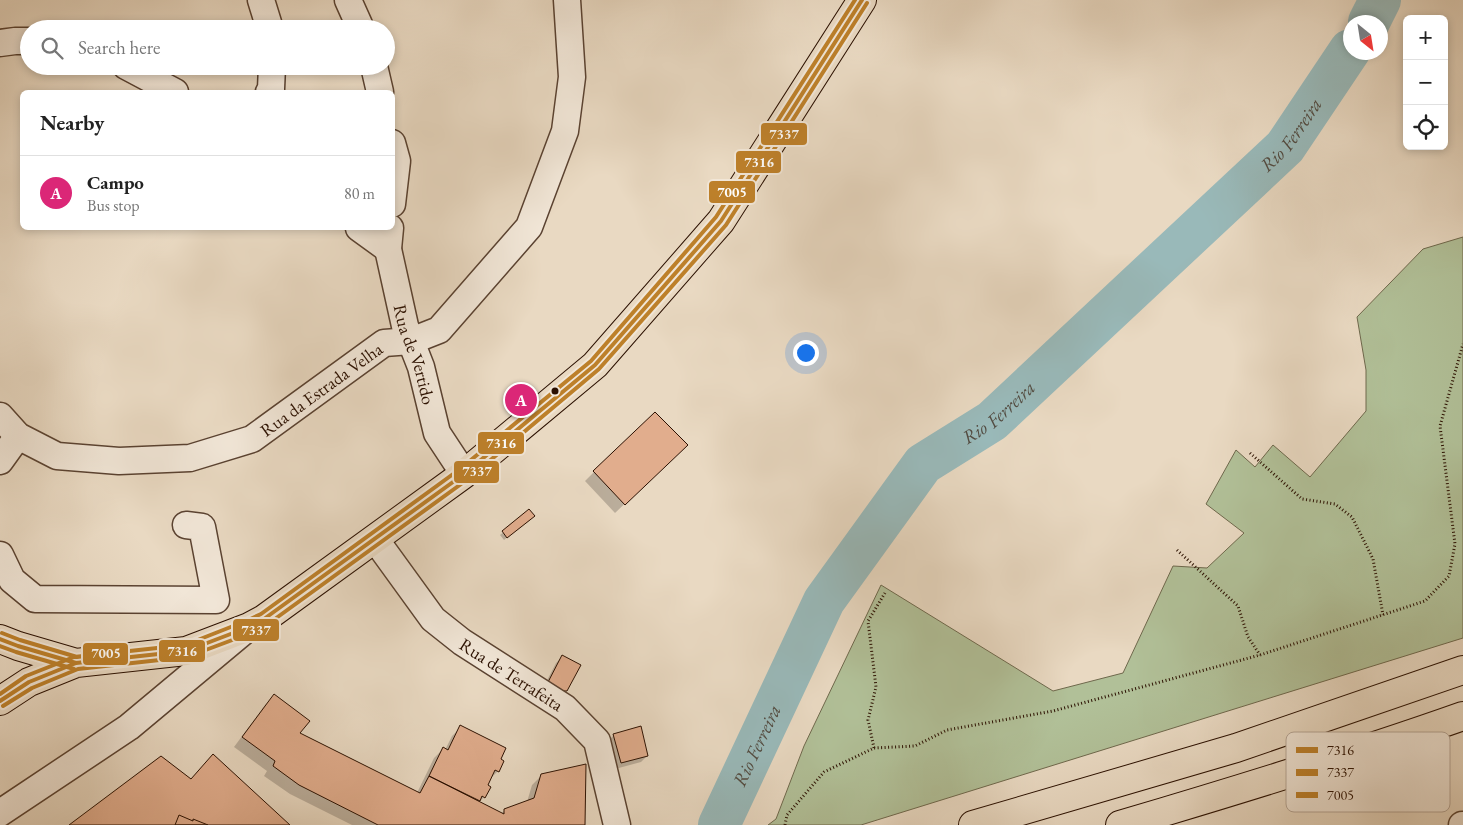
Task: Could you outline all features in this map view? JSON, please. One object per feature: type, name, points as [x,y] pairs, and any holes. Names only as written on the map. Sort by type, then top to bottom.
[{"type":"main road","points":[[0,701],[29,682],[76,663],[186,650],[248,628],[264,619],[464,474],[595,365],[721,221],[862,0]]},
{"type":"main road","points":[[0,638],[18,646],[76,663]]},
{"type":"main road","points":[[974,825],[1236,748],[1463,670]]},
{"type":"main road","points":[[1417,732],[1463,716]]},
{"type":"main road","points":[[1120,825],[1286,775]]},
{"type":"street","points":[[261,0],[267,20]]},
{"type":"street","points":[[348,0],[357,20]]},
{"type":"street","name":"Rua da Estrada Velha","points":[[18,436],[57,456],[119,461],[190,458],[252,439],[384,343],[411,341],[439,330],[530,227],[565,130],[572,78],[567,0]]},
{"type":"street","points":[[0,43],[20,41]]},
{"type":"street","points":[[143,75],[171,90]]},
{"type":"street","points":[[270,90],[272,75]]},
{"type":"street","points":[[376,75],[380,90]]},
{"type":"street","points":[[395,154],[397,161],[395,178]]},
{"type":"street","points":[[365,230],[389,238]]},
{"type":"street","name":"Rua de Vertido","points":[[389,238],[405,326],[421,366],[438,434],[464,474]]},
{"type":"street","points":[[0,416],[18,436],[0,461]]},
{"type":"street","points":[[0,555],[12,580],[35,599],[216,600],[202,526],[186,525]]},
{"type":"street","name":"Rua de Terrafeita","points":[[375,539],[434,619],[462,642],[565,708],[597,741],[617,825]]},
{"type":"street","points":[[0,812],[129,726],[248,628]]},
{"type":"path","points":[[785,825],[787,815],[824,772],[874,748],[915,746],[948,730],[1053,711],[1260,655],[1425,601],[1448,576],[1455,544],[1440,426],[1463,344]]},
{"type":"path","points":[[1250,453],[1302,499],[1335,504],[1352,517],[1373,559],[1383,615]]},
{"type":"path","points":[[1177,550],[1238,606],[1248,637],[1260,655]]},
{"type":"path","points":[[874,748],[868,720],[876,687],[868,621],[885,593]]},
{"type":"green space","points":[[1463,237],[1463,638],[861,825],[768,825],[776,819],[804,746],[881,585],[1053,691],[1123,673],[1173,566],[1207,568],[1244,533],[1206,504],[1236,450],[1255,467],[1273,445],[1310,477],[1366,411],[1366,370],[1357,317],[1423,249]]},
{"type":"building","points":[[655,412],[688,445],[625,505],[593,471]]},
{"type":"building","points":[[529,509],[535,516],[507,538],[502,531]]},
{"type":"building","points":[[562,655],[581,665],[567,691],[556,691],[546,686]]},
{"type":"building","points":[[274,694],[310,721],[300,733],[420,793],[429,776],[504,814],[504,809],[534,798],[541,774],[586,764],[585,825],[378,825],[299,785],[273,766],[275,761],[242,737]]},
{"type":"building","points":[[460,725],[506,748],[501,759],[504,761],[499,772],[495,770],[488,785],[491,787],[485,798],[482,796],[480,801],[429,776],[443,747],[448,750]]},
{"type":"building","points":[[641,726],[648,756],[621,763],[613,734]]},
{"type":"building","points":[[213,754],[290,825],[69,825],[161,756],[191,779]]},
{"type":"building","points":[[179,815],[193,821],[193,819],[208,825],[175,825]]},
{"type":"waterway","name":"Rio Ferreira","points":[[1372,15],[1380,0]]},
{"type":"waterway","name":"Rio Ferreira","points":[[719,825],[824,601],[923,464],[992,421],[1285,147],[1343,60]]},
{"type":"transit line","name":"7005","points":[[0,694],[26,676],[74,657],[185,645],[261,614],[460,469],[591,361],[716,217],[855,0]]},
{"type":"transit line","name":"7316","points":[[0,701],[29,682],[76,663],[186,651],[249,627],[264,619],[464,474],[595,365],[721,221],[862,0]]},
{"type":"transit line","name":"7337","points":[[3,706],[32,688],[78,669],[187,657],[251,633],[268,624],[468,479],[599,369],[726,225],[867,3]]},
{"type":"transit line","name":"7005","points":[[2,633],[77,657],[93,655]]},
{"type":"transit line","name":"7316","points":[[0,639],[76,663]]},
{"type":"transit line","name":"7337","points":[[0,646],[74,669]]},
{"type":"place","name":"Campo","points":[[521,400]]}]
